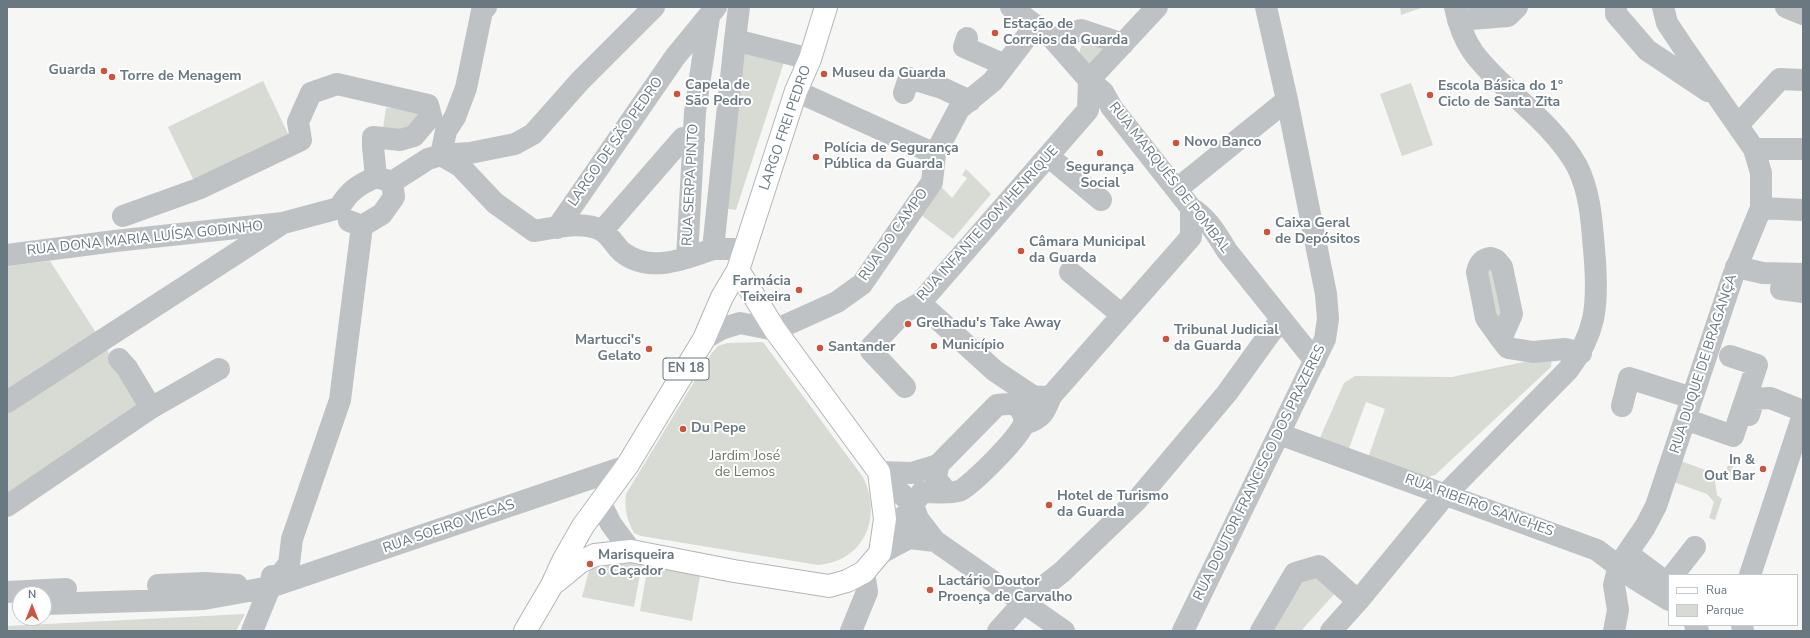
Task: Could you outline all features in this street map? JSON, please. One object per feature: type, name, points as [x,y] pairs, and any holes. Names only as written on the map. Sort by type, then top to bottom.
[{"type":"main road","name":"EN 18","points":[[810,59],[826,7]]},
{"type":"main road","name":"LARGO FREI PEDRO","points":[[738,270],[796,92],[810,59]]},
{"type":"main road","name":"EN 18","points":[[525,631],[552,585],[583,526],[627,466],[704,339],[722,297],[738,270]]},
{"type":"main road","points":[[552,585],[580,562],[595,555],[631,551],[734,571],[829,586],[847,581],[864,572],[880,553],[885,519],[879,472],[775,330],[738,270]]},
{"type":"street","points":[[362,226],[346,220],[339,208],[346,196],[358,185],[384,180],[428,159],[441,155],[470,153],[515,144],[533,134],[580,81],[654,7]]},
{"type":"street","points":[[713,249],[739,7]]},
{"type":"street","name":"RUA MARQUÊS DE POMBAL","points":[[1011,7],[1053,39],[1089,80],[1103,92],[1112,108],[1191,208],[1199,212],[1281,321],[1315,361]]},
{"type":"street","points":[[1112,108],[1088,110],[1089,80],[1157,7]]},
{"type":"street","name":"RUA DOUTOR FRANCISCO DOS PRAZERES","points":[[1183,631],[1326,339],[1328,319],[1326,294],[1287,100],[1266,7]]},
{"type":"street","points":[[1331,631],[1358,601],[1446,494],[1568,370],[1581,353],[1593,324],[1596,286],[1590,204],[1577,167],[1557,138],[1492,74],[1473,52],[1456,14],[1508,16],[1517,7]]},
{"type":"street","name":"RUA DUQUE DE BRAGANÇA","points":[[1616,7],[1616,14],[1647,50],[1720,100]]},
{"type":"street","name":"RUA DUQUE DE BRAGANÇA","points":[[1614,631],[1618,610],[1614,585],[1623,559],[1645,528],[1656,506],[1736,267],[1761,208],[1761,173],[1754,149],[1668,22],[1663,7]]},
{"type":"street","points":[[1786,7],[1803,14]]},
{"type":"street","points":[[441,155],[446,131],[455,117],[466,88],[483,8]]},
{"type":"street","name":"LARGO DE SÃO PEDRO","points":[[557,228],[675,57],[712,12]]},
{"type":"street","name":"RUA SERPA PINTO","points":[[687,258],[695,112],[712,12]]},
{"type":"street","points":[[796,92],[935,154],[959,109],[993,81],[1035,26]]},
{"type":"street","points":[[1053,39],[1081,30],[1123,44]]},
{"type":"street","points":[[967,38],[964,47],[1005,65]]},
{"type":"street","name":"LARGO FREI PEDRO","points":[[735,40],[810,59]]},
{"type":"street","points":[[675,57],[701,70]]},
{"type":"street","points":[[904,93],[909,78],[942,88],[970,101]]},
{"type":"street","points":[[1738,125],[1780,79],[1803,80]]},
{"type":"street","points":[[123,216],[198,189],[301,140],[298,122],[311,93],[337,84],[428,105],[431,116],[414,136],[400,140],[373,137],[384,180],[394,197],[382,214],[362,226]]},
{"type":"street","points":[[1177,189],[1287,100]]},
{"type":"street","name":"RUA INFANTE DOM HENRIQUE","points":[[905,387],[871,351],[871,347],[903,313],[920,303],[1088,110]]},
{"type":"street","points":[[602,231],[683,138],[694,139]]},
{"type":"street","points":[[1754,149],[1803,149]]},
{"type":"street","name":"RUA DO CAMPO","points":[[775,330],[837,302],[862,284],[932,182],[935,154]]},
{"type":"street","points":[[441,155],[460,166],[495,203],[534,231],[584,225],[602,231],[623,253],[646,262],[662,264],[679,262],[713,249],[745,249]]},
{"type":"street","points":[[1044,160],[1096,203]]},
{"type":"street","name":"RUA DONA MARIA LUÍSA GODINHO","points":[[7,254],[115,240],[283,223],[339,208]]},
{"type":"street","points":[[1024,424],[1036,421],[1046,410],[1051,396],[1190,237],[1191,208]]},
{"type":"street","points":[[1761,208],[1803,210]]},
{"type":"street","name":"RUA DONA MARIA LUÍSA GODINHO","points":[[7,402],[283,223]]},
{"type":"street","points":[[252,631],[270,587],[289,564],[292,539],[340,400],[362,226]]},
{"type":"street","points":[[1190,237],[1227,251]]},
{"type":"street","points":[[1736,267],[1763,272],[1803,274]]},
{"type":"street","points":[[1070,272],[1117,320]]},
{"type":"street","points":[[1781,288],[1803,292]]},
{"type":"street","points":[[920,303],[995,371],[1034,397],[1051,396]]},
{"type":"street","points":[[1095,309],[1117,320]]},
{"type":"street","points":[[998,631],[1024,602],[1062,572],[1137,500],[1227,393],[1271,332],[1281,321]]},
{"type":"street","points":[[704,339],[720,329],[740,323],[775,330]]},
{"type":"street","points":[[1501,338],[1508,348],[1533,352],[1564,349],[1581,353]]},
{"type":"street","points":[[1685,419],[1733,436],[1757,365],[1730,356]]},
{"type":"street","points":[[126,359],[151,408]]},
{"type":"street","points":[[7,506],[151,408],[219,369]]},
{"type":"street","points":[[995,371],[998,383],[997,405]]},
{"type":"street","points":[[1622,406],[1629,378],[1692,398]]},
{"type":"street","points":[[1749,415],[1754,399],[1770,398],[1803,411]]},
{"type":"street","points":[[879,472],[912,472],[938,465],[997,405],[1008,403],[1016,406],[1024,414],[1024,424],[1019,434],[977,478],[960,491],[922,492],[898,524],[880,553]]},
{"type":"street","points":[[1750,574],[1803,415]]},
{"type":"street","name":"RUA RIBEIRO SANCHES","points":[[1279,434],[1623,559],[1635,579],[1668,599]]},
{"type":"street","points":[[938,465],[936,479],[947,492]]},
{"type":"street","name":"RUA SOEIRO VIEGAS","points":[[270,587],[627,466]]},
{"type":"street","points":[[879,472],[913,505],[918,519],[935,540],[1064,631]]},
{"type":"street","points":[[600,502],[611,524],[631,551]]},
{"type":"street","points":[[880,553],[909,538],[935,540]]},
{"type":"street","points":[[1674,574],[1695,547]]},
{"type":"street","points":[[1623,559],[1667,583],[1668,582]]},
{"type":"street","points":[[1261,631],[1295,572],[1319,566],[1358,601]]},
{"type":"street","points":[[851,631],[867,592],[864,572]]},
{"type":"street","points":[[7,592],[205,583],[270,587]]},
{"type":"street","points":[[52,604],[204,599],[270,587]]},
{"type":"green space","points":[[1400,7],[1421,7],[1421,8],[1401,15]]},
{"type":"green space","points":[[1093,38],[1107,51],[1093,65],[1087,63],[1083,59],[1080,52],[1083,44],[1087,40]]},
{"type":"green space","points":[[743,51],[784,62],[736,210],[723,208]]},
{"type":"green space","points":[[263,81],[290,138],[195,183],[168,127]]},
{"type":"green space","points":[[1411,83],[1433,145],[1402,156],[1380,94]]},
{"type":"green space","points":[[386,108],[417,109],[422,119],[406,132],[383,128]]},
{"type":"green space","points":[[966,169],[991,194],[953,239],[916,211],[936,181],[952,198],[967,178],[962,175]]},
{"type":"green space","points":[[50,261],[141,403],[7,494],[7,266]]},
{"type":"green space","points":[[1491,264],[1506,314],[1497,321],[1483,269]]},
{"type":"green space","name":"Jardim José de Lemos","points":[[763,342],[863,477],[869,492],[871,507],[870,522],[865,535],[858,546],[847,555],[834,562],[818,565],[641,536],[634,533],[628,519],[625,504],[626,494],[711,354],[718,346],[727,343]]},
{"type":"green space","points":[[1552,356],[1551,367],[1435,475],[1428,477],[1368,458],[1385,409],[1366,402],[1348,451],[1319,440],[1344,383],[1355,376],[1452,377]]},
{"type":"green space","points":[[1731,456],[1736,458],[1729,478],[1723,478],[1715,481],[1717,495],[1722,499],[1715,520],[1709,518],[1714,502],[1707,494],[1665,479],[1672,458],[1714,473],[1726,471]]},
{"type":"green space","points":[[622,560],[642,564],[634,607],[582,597],[590,567]]},
{"type":"green space","points":[[648,565],[700,576],[692,621],[640,611]]},
{"type":"green space","points":[[1318,574],[1337,591],[1301,631],[1269,631],[1299,578]]},
{"type":"green space","points":[[245,614],[236,631],[7,631],[7,626],[52,626],[52,624]]},
{"type":"place","name":"Estação de Correios da Guarda","points":[[995,33]]},
{"type":"place","name":"Guarda","points":[[104,71]]},
{"type":"place","name":"Museu da Guarda","points":[[824,74]]},
{"type":"place","name":"Torre de Menagem","points":[[112,77]]},
{"type":"place","name":"Capela de São Pedro","points":[[677,94]]},
{"type":"place","name":"Escola Básica do 1º Ciclo de Santa Zita","points":[[1430,95]]},
{"type":"place","name":"Novo Banco","points":[[1176,143]]},
{"type":"place","name":"Segurança Social","points":[[1100,153]]},
{"type":"place","name":"Polícia de Segurança Pública da Guarda","points":[[816,157]]},
{"type":"place","name":"Caixa Geral de Depósitos","points":[[1267,232]]},
{"type":"place","name":"Câmara Municipal da Guarda","points":[[1021,251]]},
{"type":"place","name":"Farmácia Teixeira","points":[[799,290]]},
{"type":"place","name":"Grelhadu's Take Away","points":[[908,324]]},
{"type":"place","name":"Tribunal Judicial da Guarda","points":[[1166,339]]},
{"type":"place","name":"Município","points":[[934,346]]},
{"type":"place","name":"Santander","points":[[820,348]]},
{"type":"place","name":"Martucci's Gelato","points":[[649,349]]},
{"type":"place","name":"Du Pepe","points":[[683,429]]},
{"type":"place","name":"In & Out Bar","points":[[1763,469]]},
{"type":"place","name":"Hotel de Turismo da Guarda","points":[[1049,505]]},
{"type":"place","name":"Marisqueira o Caçador","points":[[590,564]]},
{"type":"place","name":"Lactário Doutor Proença de Carvalho","points":[[930,590]]}]
